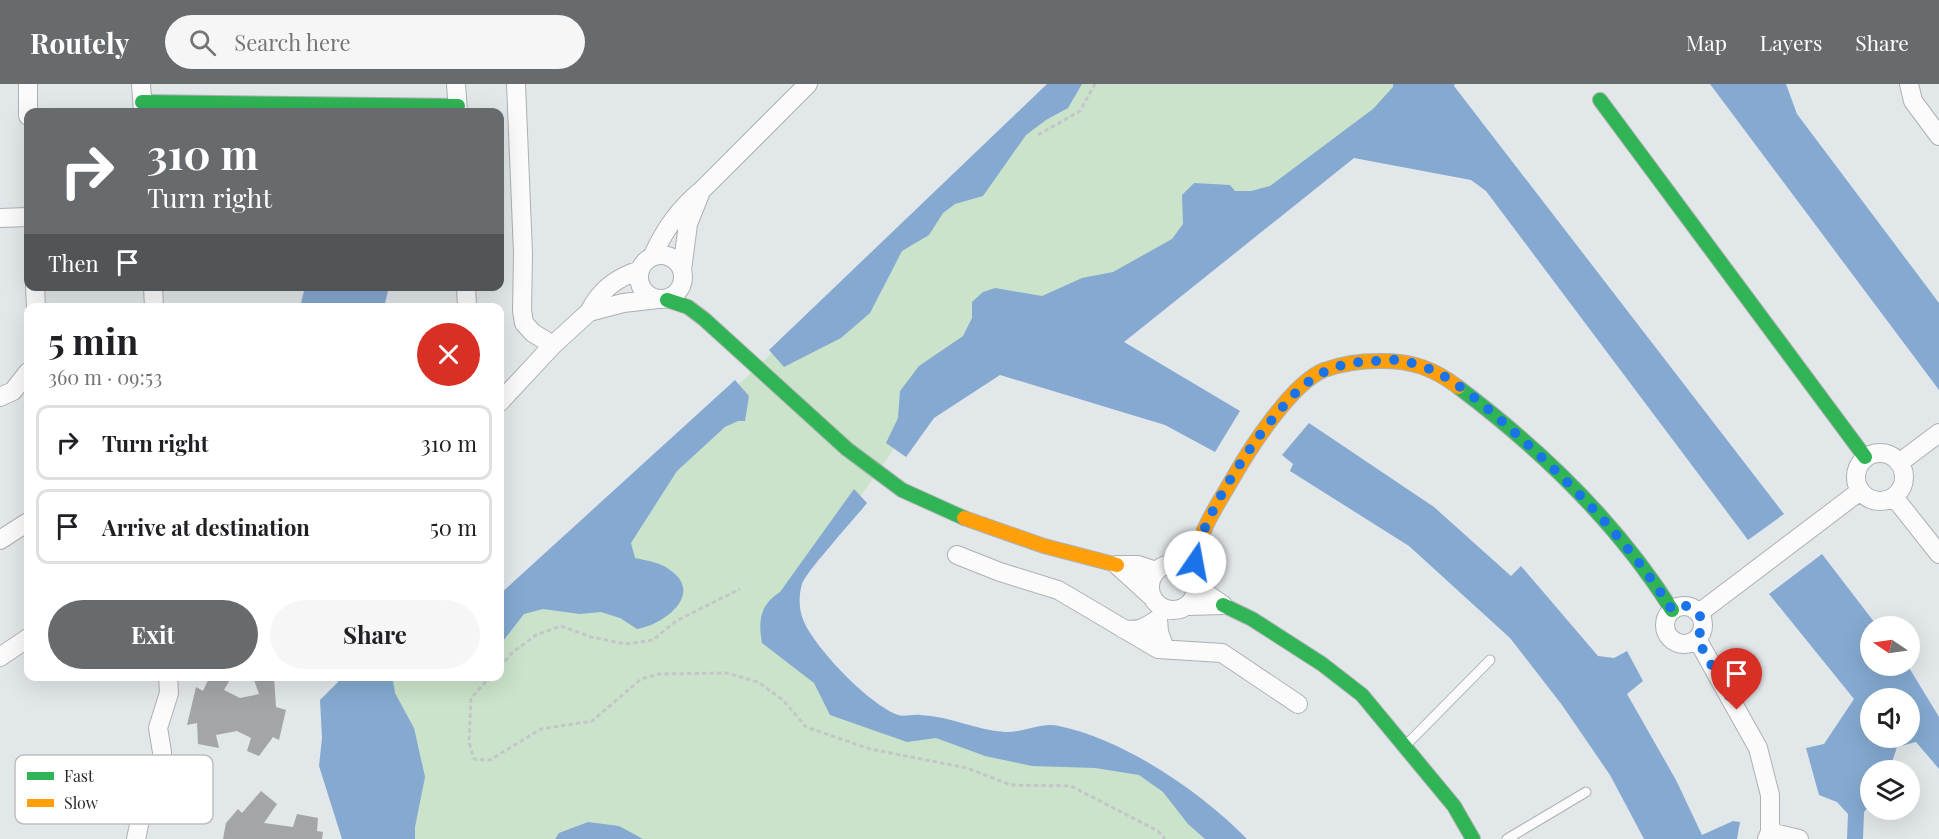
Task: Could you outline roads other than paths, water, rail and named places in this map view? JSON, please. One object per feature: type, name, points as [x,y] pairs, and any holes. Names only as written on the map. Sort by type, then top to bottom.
[{"type":"street","points":[[28,84],[28,108]]},
{"type":"street","points":[[456,84],[458,108]]},
{"type":"street","points":[[516,84],[523,253],[522,311],[524,323],[552,345]]},
{"type":"street","points":[[808,84],[702,190],[684,205],[671,221],[653,255],[644,262],[640,270],[639,282],[642,289],[662,299],[688,307],[704,319],[847,449],[902,490],[980,525],[1117,566],[1161,568],[1178,564],[1188,568],[1207,594],[1322,664],[1362,695],[1454,806],[1473,839]]},
{"type":"street","points":[[1909,84],[1912,101],[1939,136]]},
{"type":"street","points":[[142,99],[426,108]]},
{"type":"street","points":[[1600,100],[1865,457]]},
{"type":"street","points":[[589,312],[623,303],[662,299],[678,290],[688,224],[702,190]]},
{"type":"street","points":[[0,218],[24,218]]},
{"type":"street","points":[[653,255],[668,255],[676,260],[704,319]]},
{"type":"street","points":[[504,398],[552,345],[589,312],[596,298],[610,284],[625,275],[640,270]]},
{"type":"street","points":[[1188,606],[1196,593],[1196,549],[1202,531],[1254,442],[1294,393],[1322,372],[1359,361],[1402,360],[1441,374],[1490,410],[1548,463],[1606,524],[1653,580],[1672,610]]},
{"type":"street","points":[[0,398],[12,391],[24,377]]},
{"type":"street","points":[[1899,463],[1939,433]]},
{"type":"street","points":[[1874,453],[1884,453],[1899,463],[1904,481],[1894,497],[1875,501],[1866,498],[1856,483],[1859,464],[1865,457],[1874,453]]},
{"type":"street","points":[[1699,613],[1860,491]]},
{"type":"street","points":[[1894,497],[1939,554]]},
{"type":"street","points":[[1151,596],[1150,582],[1212,514]]},
{"type":"street","points":[[0,540],[24,525]]},
{"type":"street","points":[[957,555],[1000,572],[1058,590],[1158,649],[1222,653],[1298,704]]},
{"type":"street","points":[[1117,566],[1158,605],[1162,614],[1159,632],[1166,649]]},
{"type":"street","points":[[1121,628],[1132,631],[1145,628],[1162,614],[1188,606],[1223,605]]},
{"type":"street","points":[[1686,606],[1699,613],[1703,626],[1697,639],[1687,644],[1680,644],[1670,637],[1665,626],[1672,610],[1686,606]]},
{"type":"street","points":[[1697,639],[1758,748],[1770,795],[1768,836],[1799,839]]},
{"type":"street","points":[[0,657],[24,641]]},
{"type":"street","points":[[162,755],[158,728],[169,693],[168,681]]},
{"type":"street","points":[[136,839],[139,824]]},
{"type":"lane","points":[[1405,746],[1490,660]]},
{"type":"lane","points":[[1507,839],[1586,792]]},
{"type":"water","points":[[1047,84],[1082,84],[1068,108],[1046,120],[1026,135],[983,196],[955,204],[943,213],[929,235],[902,251],[870,313],[841,338],[784,367],[769,350]]},
{"type":"water","points":[[1393,84],[1455,84],[1454,86],[1784,514],[1748,540],[1486,191],[1471,180],[1354,158],[1124,342],[1240,411],[1215,452],[1165,425],[1000,375],[934,418],[906,457],[886,443],[898,418],[900,391],[919,366],[963,336],[972,318],[972,302],[983,292],[995,288],[1042,296],[1082,278],[1113,272],[1172,239],[1183,224],[1182,195],[1194,183],[1230,185],[1235,191],[1251,191],[1270,186],[1373,109],[1393,87]]},
{"type":"water","points":[[1710,84],[1786,84],[1797,114],[1939,303],[1939,390]]},
{"type":"water","points":[[304,291],[388,291],[385,303],[301,303]]},
{"type":"water","points":[[735,380],[749,396],[745,421],[738,421],[725,427],[677,471],[631,543],[635,558],[662,565],[680,579],[683,589],[682,598],[668,615],[637,629],[620,618],[601,612],[580,614],[543,609],[524,614],[504,640],[504,590]]},
{"type":"water","points":[[1309,423],[1434,507],[1511,576],[1521,566],[1598,656],[1614,658],[1627,651],[1643,681],[1627,694],[1676,780],[1702,835],[1733,821],[1740,822],[1737,839],[1644,839],[1610,775],[1562,705],[1510,638],[1409,546],[1290,471],[1293,464],[1282,455]]},
{"type":"water","points":[[854,489],[867,503],[805,578],[800,594],[800,605],[801,615],[821,648],[860,689],[886,709],[900,716],[931,716],[1005,732],[1052,725],[1084,733],[1110,743],[1135,755],[1184,786],[1247,839],[1205,839],[1188,824],[1163,792],[1139,775],[1095,768],[1032,766],[985,756],[936,738],[907,742],[830,715],[814,683],[762,643],[760,627],[762,614],[768,602],[780,592]]},
{"type":"water","points":[[1822,554],[1870,616],[1860,616],[1860,676],[1914,676],[1939,717],[1939,769],[1920,747],[1920,688],[1860,688],[1860,748],[1897,748],[1893,760],[1860,760],[1860,820],[1864,820],[1863,839],[1847,839],[1848,814],[1837,802],[1819,795],[1806,748],[1824,744],[1854,699],[1769,594]]},
{"type":"water","points":[[393,681],[395,693],[414,728],[425,777],[415,827],[415,839],[342,839],[319,766],[322,738],[320,700],[338,682]]},
{"type":"water","points":[[588,822],[619,826],[643,839],[555,839],[559,833]]}]
